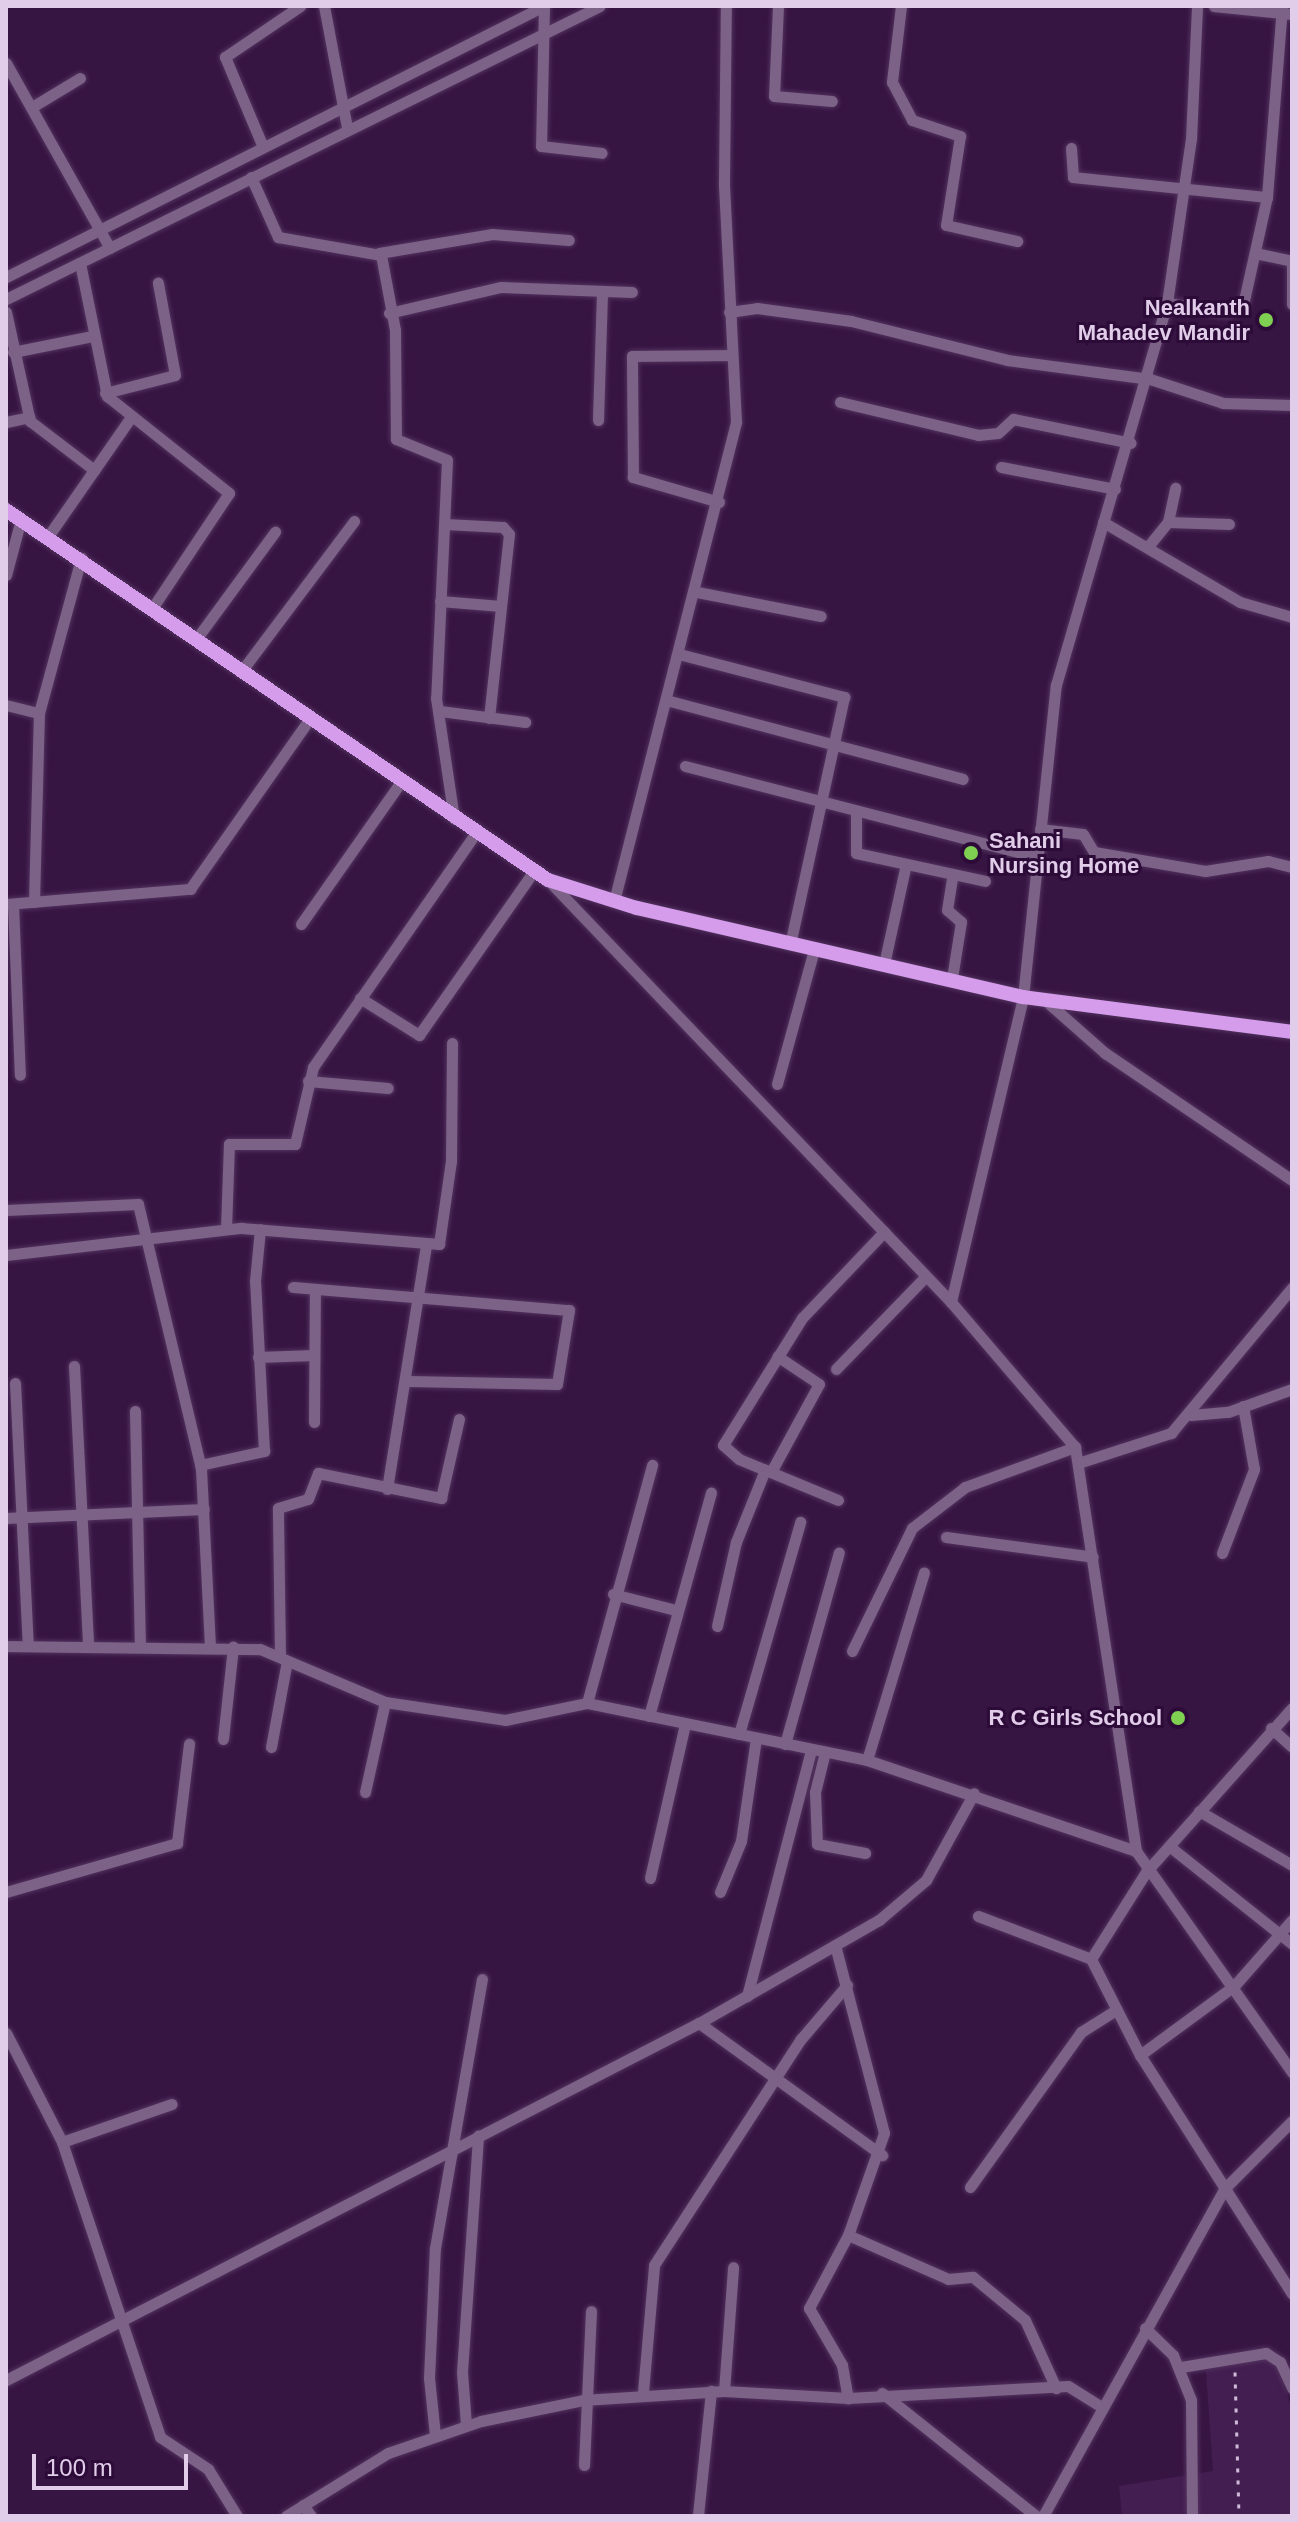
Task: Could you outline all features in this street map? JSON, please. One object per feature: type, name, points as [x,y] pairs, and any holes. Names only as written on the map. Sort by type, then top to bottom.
[{"type":"main road","points":[[6,510],[49,535],[243,669],[400,783],[548,880],[614,901],[1023,997],[1292,1032]]},
{"type":"street","points":[[263,147],[225,57],[300,6]]},
{"type":"street","points":[[324,6],[343,115]]},
{"type":"street","points":[[6,299],[80,263],[105,238],[263,147],[343,115],[544,14],[600,6]]},
{"type":"street","points":[[614,901],[697,592],[736,422],[729,312],[726,6]]},
{"type":"street","points":[[778,6],[774,96],[832,101]]},
{"type":"street","points":[[901,6],[892,82],[912,120],[960,136],[946,225],[1017,241]]},
{"type":"street","points":[[951,1302],[1023,997],[1056,685],[1103,522],[1150,379],[1167,303],[1184,185],[1197,6]]},
{"type":"street","points":[[1167,303],[1234,312],[1243,305],[1267,197],[1285,11],[1214,6]]},
{"type":"street","points":[[6,277],[251,177],[343,115],[544,14]]},
{"type":"street","points":[[544,14],[541,146],[602,153]]},
{"type":"street","points":[[6,63],[105,238]]},
{"type":"street","points":[[32,107],[80,78]]},
{"type":"street","points":[[1071,148],[1073,177],[1184,185],[1267,197]]},
{"type":"street","points":[[251,177],[278,237],[379,253],[492,234],[569,240]]},
{"type":"street","points":[[379,253],[396,337],[393,429],[400,445],[447,460],[440,601],[440,711],[454,820]]},
{"type":"street","points":[[1255,253],[1292,261],[1292,304]]},
{"type":"street","points":[[80,263],[105,393],[229,493],[153,607]]},
{"type":"street","points":[[105,393],[175,375],[158,283]]},
{"type":"street","points":[[389,313],[501,287],[632,292]]},
{"type":"street","points":[[598,420],[602,291]]},
{"type":"street","points":[[729,312],[757,308],[842,320],[1007,360],[1150,379],[1223,403],[1292,405]]},
{"type":"street","points":[[6,312],[29,417],[94,470]]},
{"type":"street","points":[[13,352],[92,336]]},
{"type":"street","points":[[719,502],[633,477],[632,356],[732,355]]},
{"type":"street","points":[[840,402],[978,435],[1001,432],[1013,419],[1131,443]]},
{"type":"street","points":[[6,422],[29,417]]},
{"type":"street","points":[[49,535],[131,417]]},
{"type":"street","points":[[1001,467],[1115,489]]},
{"type":"street","points":[[1150,544],[1168,522],[1175,488]]},
{"type":"street","points":[[6,575],[21,519]]},
{"type":"street","points":[[243,669],[354,521]]},
{"type":"street","points":[[1103,522],[1150,544],[1240,602],[1292,617]]},
{"type":"street","points":[[1168,522],[1229,524]]},
{"type":"street","points":[[445,524],[508,531],[489,718]]},
{"type":"street","points":[[197,638],[275,532]]},
{"type":"street","points":[[34,902],[39,713],[81,558]]},
{"type":"street","points":[[697,592],[821,616]]},
{"type":"street","points":[[440,601],[501,606]]},
{"type":"street","points":[[679,654],[839,691],[844,699],[818,803],[790,944]]},
{"type":"street","points":[[666,700],[963,779]]},
{"type":"street","points":[[6,705],[39,713]]},
{"type":"street","points":[[440,711],[525,722]]},
{"type":"street","points":[[20,1075],[11,973],[9,904],[190,889],[310,718]]},
{"type":"street","points":[[685,766],[856,813],[1038,857]]},
{"type":"street","points":[[301,924],[400,783]]},
{"type":"street","points":[[856,813],[854,851],[985,881]]},
{"type":"street","points":[[1040,829],[1083,834],[1094,852],[1205,871],[1266,861],[1292,867]]},
{"type":"street","points":[[226,1229],[228,1147],[293,1146],[308,1081],[360,998],[475,834]]},
{"type":"street","points":[[884,964],[906,864]]},
{"type":"street","points":[[360,998],[419,1035],[534,871]]},
{"type":"street","points":[[952,978],[961,925],[947,910],[953,874]]},
{"type":"street","points":[[548,880],[951,1302],[1075,1447],[1081,1462],[1136,1851],[1146,1872],[1234,1986],[1292,2072]]},
{"type":"street","points":[[777,1084],[814,950]]},
{"type":"street","points":[[1046,1001],[1105,1053],[1292,1180]]},
{"type":"street","points":[[6,1255],[147,1241],[226,1229],[260,1229],[426,1245],[443,1236],[452,1043]]},
{"type":"street","points":[[308,1081],[388,1088]]},
{"type":"street","points":[[6,1210],[132,1200],[147,1241],[200,1465],[210,1647]]},
{"type":"street","points":[[200,1465],[264,1451],[258,1357],[260,1229]]},
{"type":"street","points":[[838,1500],[768,1471],[723,1445],[802,1318],[884,1232]]},
{"type":"street","points":[[387,1489],[409,1381],[426,1245]]},
{"type":"street","points":[[836,1369],[926,1276]]},
{"type":"street","points":[[293,1287],[419,1301],[563,1306],[570,1315],[557,1384],[409,1381]]},
{"type":"street","points":[[1081,1462],[1157,1443],[1191,1415],[1292,1288]]},
{"type":"street","points":[[314,1422],[315,1289]]},
{"type":"street","points":[[258,1357],[314,1355]]},
{"type":"street","points":[[717,1626],[736,1542],[768,1471],[819,1384],[777,1356]]},
{"type":"street","points":[[74,1366],[88,1645]]},
{"type":"street","points":[[15,1383],[19,1517],[28,1646]]},
{"type":"street","points":[[1191,1415],[1243,1406],[1292,1389]]},
{"type":"street","points":[[1222,1553],[1254,1469],[1243,1406]]},
{"type":"street","points":[[135,1411],[140,1645]]},
{"type":"street","points":[[271,1747],[284,1659],[278,1508],[308,1499],[318,1473],[441,1498],[459,1419]]},
{"type":"street","points":[[852,1651],[912,1528],[965,1487],[1075,1447]]},
{"type":"street","points":[[587,1703],[613,1594],[652,1465]]},
{"type":"street","points":[[649,1716],[711,1492]]},
{"type":"street","points":[[6,1518],[204,1509]]},
{"type":"street","points":[[739,1734],[800,1522]]},
{"type":"street","points":[[946,1537],[1093,1557]]},
{"type":"street","points":[[785,1744],[839,1552]]},
{"type":"street","points":[[867,1760],[924,1572]]},
{"type":"street","points":[[613,1594],[676,1610]]},
{"type":"street","points":[[6,1646],[233,1647],[284,1659],[385,1702],[505,1720],[587,1703],[867,1760],[974,1793],[1136,1851]]},
{"type":"street","points":[[223,1739],[233,1647]]},
{"type":"street","points":[[365,1792],[385,1702]]},
{"type":"street","points":[[1091,1959],[1146,1872],[1292,1708]]},
{"type":"street","points":[[650,1878],[685,1724]]},
{"type":"street","points":[[1271,1728],[1292,1747]]},
{"type":"street","points":[[720,1892],[741,1841],[756,1738]]},
{"type":"street","points":[[6,1892],[177,1843],[189,1744]]},
{"type":"street","points":[[747,1996],[811,1750]]},
{"type":"street","points":[[825,1752],[815,1792],[817,1844],[865,1853]]},
{"type":"street","points":[[6,2380],[699,2023],[835,1945],[926,1880],[974,1793]]},
{"type":"street","points":[[1199,1811],[1292,1865]]},
{"type":"street","points":[[1169,1846],[1292,1944]]},
{"type":"street","points":[[978,1916],[1091,1959],[1140,2055],[1292,2294]]},
{"type":"street","points":[[1140,2055],[1234,1986],[1292,1920]]},
{"type":"street","points":[[835,1945],[884,2126],[882,2155],[848,2235],[808,2314],[842,2365],[848,2398]]},
{"type":"street","points":[[435,2435],[429,2356],[450,2150],[470,2075],[482,1979]]},
{"type":"street","points":[[643,2392],[654,2265],[781,2079],[815,2020],[847,1985]]},
{"type":"street","points":[[970,2187],[1081,2032],[1116,2010]]},
{"type":"street","points":[[699,2023],[781,2079],[882,2155]]},
{"type":"street","points":[[6,2033],[62,2142],[160,2437],[208,2469],[237,2516]]},
{"type":"street","points":[[62,2142],[172,2104]]},
{"type":"street","points":[[1043,2516],[1224,2189],[1292,2121]]},
{"type":"street","points":[[466,2425],[462,2372],[478,2136]]},
{"type":"street","points":[[848,2235],[948,2279],[973,2277],[1025,2320],[1056,2388]]},
{"type":"street","points":[[698,2515],[733,2267]]},
{"type":"street","points":[[584,2465],[583,2400],[591,2311]]},
{"type":"street","points":[[1145,2328],[1181,2367],[1191,2400],[1192,2516]]},
{"type":"street","points":[[1181,2367],[1266,2353],[1280,2362],[1292,2388]]},
{"type":"street","points":[[286,2516],[388,2453],[466,2425],[583,2400],[643,2392],[717,2391],[848,2398],[881,2393],[1074,2388],[1101,2407]]},
{"type":"street","points":[[881,2393],[1036,2516]]},
{"type":"street","points":[[303,2505],[311,2516]]},
{"type":"shaded area","points":[[1273,2350],[1292,2410],[1292,2516],[1122,2516],[1119,2486],[1213,2471],[1205,2357]]},
{"type":"railway","points":[[1235,2372],[1239,2516]]},
{"type":"place","name":"Nealkanth Mahadev Mandir","points":[[1266,320]]},
{"type":"place","name":"Sahani Nursing Home","points":[[971,853]]},
{"type":"place","name":"R C Girls School","points":[[1178,1718]]}]
